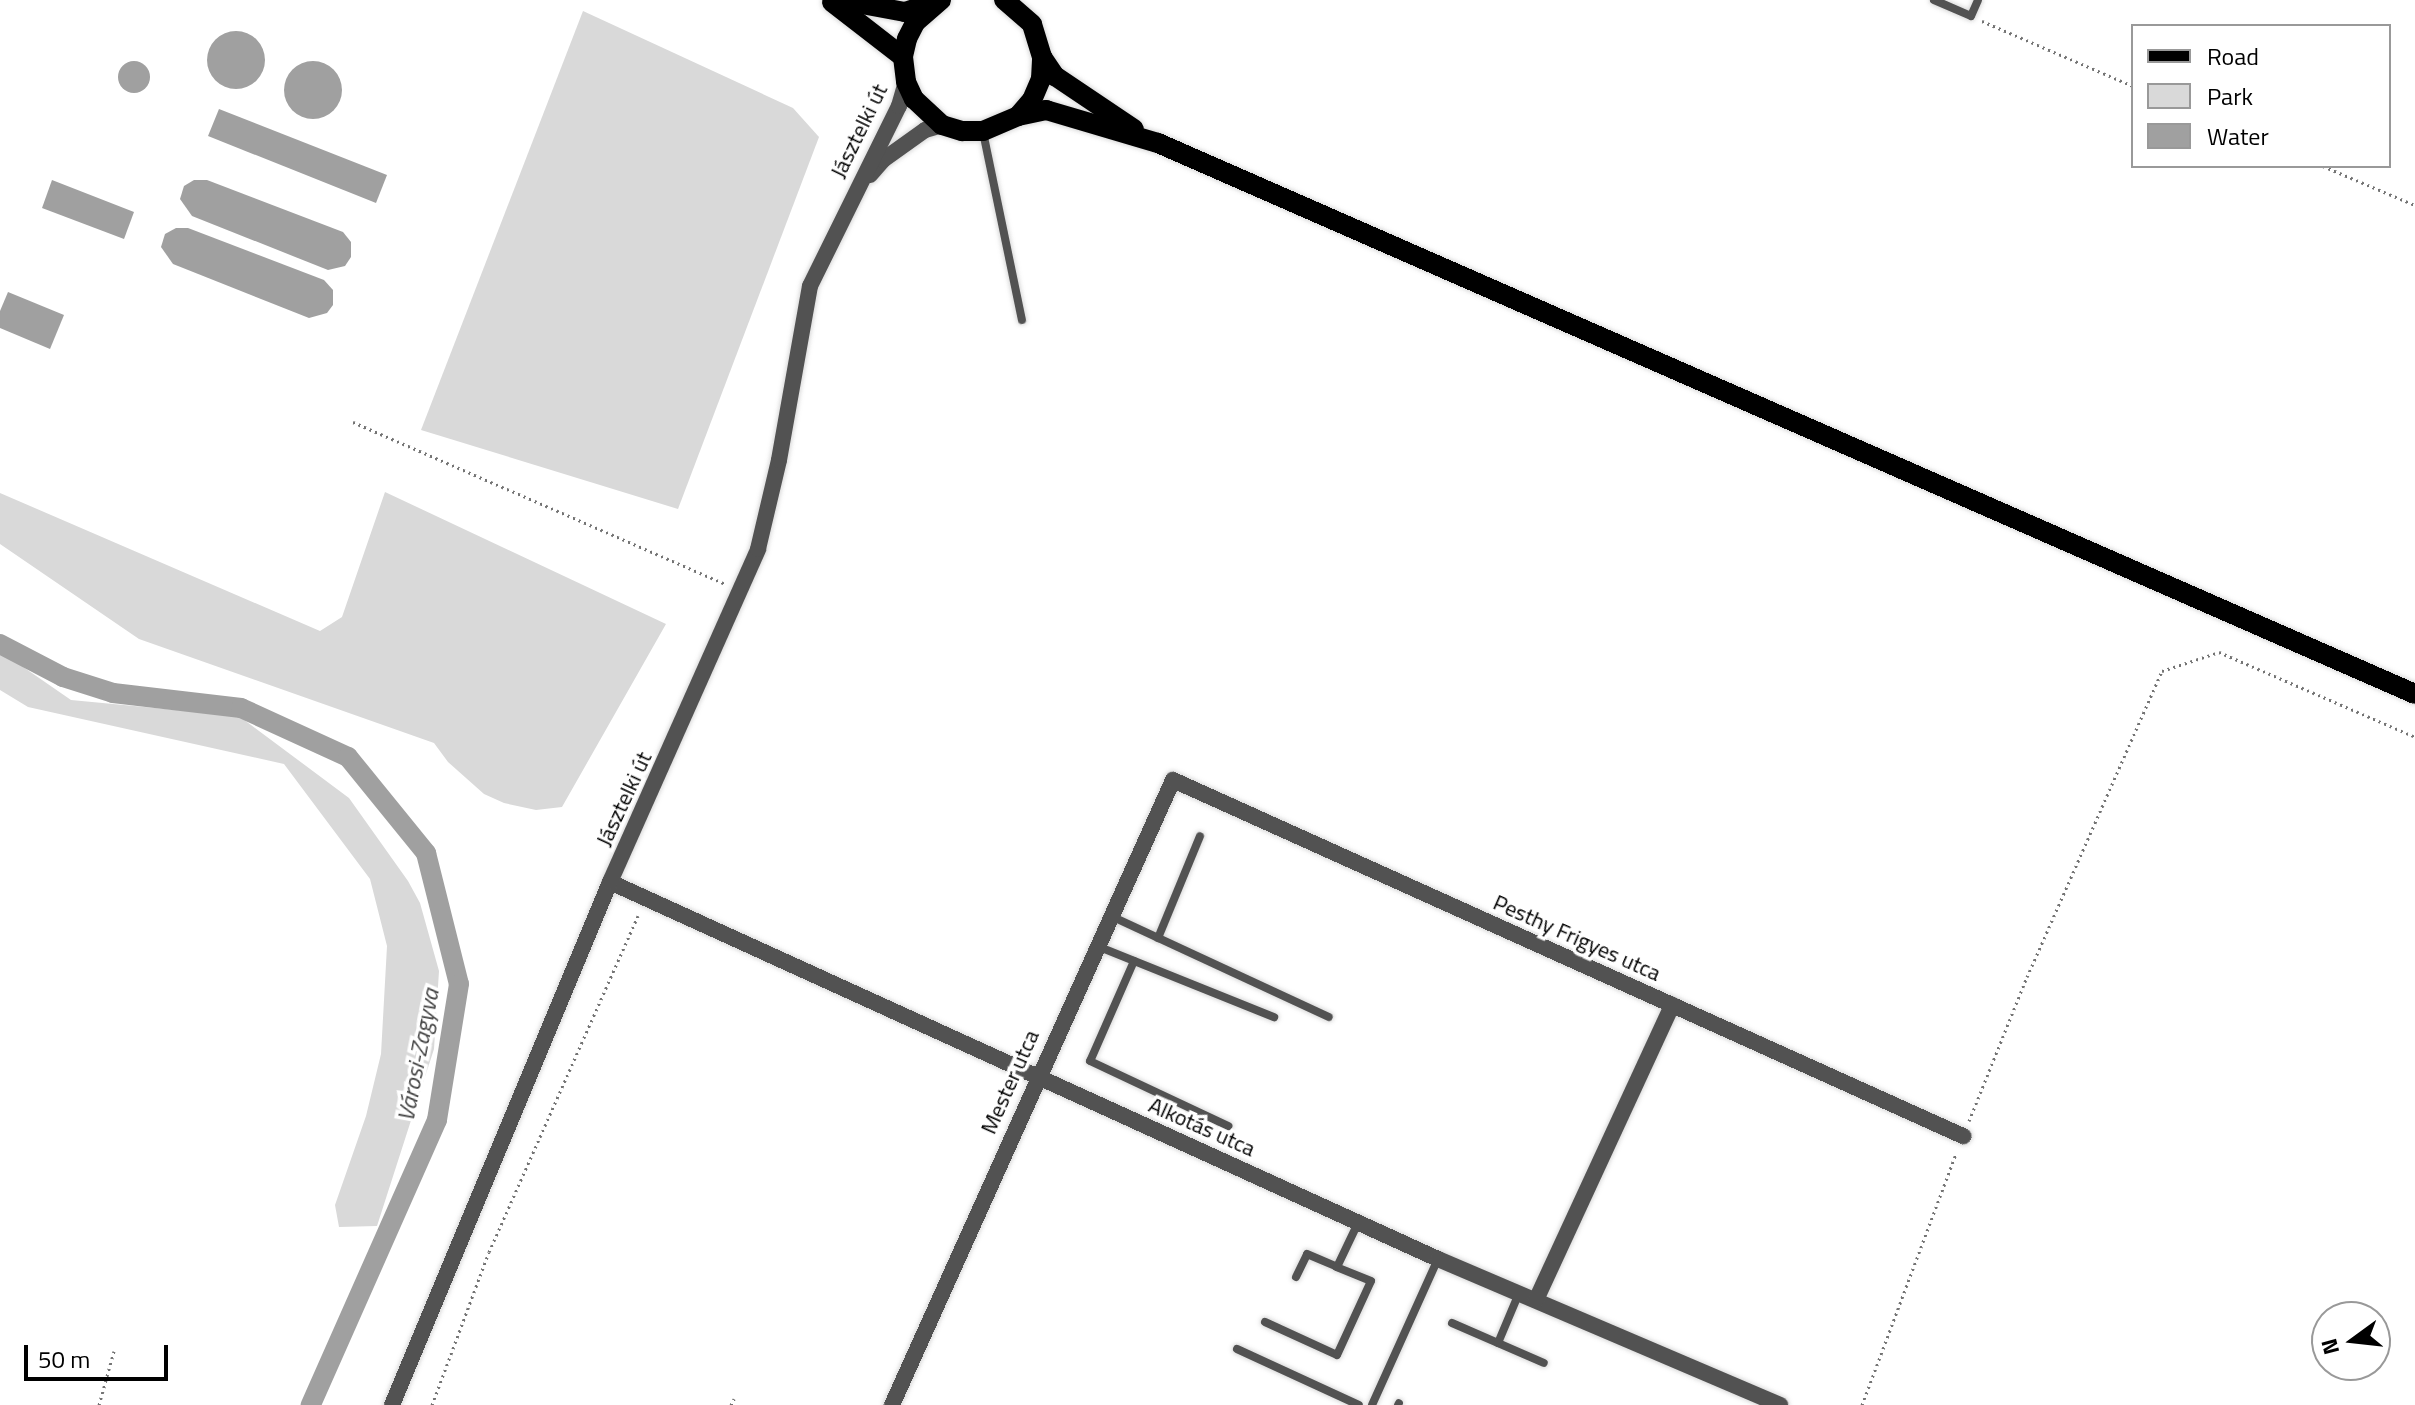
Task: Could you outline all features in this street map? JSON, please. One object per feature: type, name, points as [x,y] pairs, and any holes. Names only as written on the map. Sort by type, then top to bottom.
[{"type":"main road","points":[[829,0],[903,57]]},
{"type":"main road","points":[[840,0],[905,12],[941,0]]},
{"type":"main road","points":[[941,0],[915,23],[903,57],[906,82],[914,99],[942,125],[962,131],[983,131],[1018,116],[1046,110],[1158,143],[2415,694]]},
{"type":"main road","points":[[1015,4],[1035,32],[1042,57],[1041,79],[1032,100],[1018,116]]},
{"type":"main road","points":[[1042,57],[1055,76],[1158,143]]},
{"type":"street","name":"Jásztelki út","points":[[392,1405],[610,882],[758,549],[779,460],[810,286],[899,106],[906,82]]},
{"type":"street","name":"Jásztelki út","points":[[851,198],[883,160],[925,130],[942,125]]},
{"type":"street","name":"Pesthy Frigyes utca","points":[[1173,780],[1963,1136]]},
{"type":"street","name":"Mester utca","points":[[892,1405],[1037,1076],[1173,780]]},
{"type":"street","name":"Alkotás utca","points":[[610,882],[1438,1259],[1780,1405]]},
{"type":"street","points":[[1536,1300],[1672,1005]]},
{"type":"lane","points":[[1934,0],[1971,16],[1978,0]]},
{"type":"lane","points":[[983,131],[1022,320]]},
{"type":"lane","points":[[1158,938],[1200,836]]},
{"type":"lane","points":[[1110,916],[1329,1017]]},
{"type":"lane","points":[[1097,946],[1274,1017]]},
{"type":"lane","points":[[1134,961],[1090,1061],[1228,1126]]},
{"type":"lane","points":[[1337,1267],[1358,1222]]},
{"type":"lane","points":[[1265,1322],[1337,1355],[1371,1281],[1307,1254],[1296,1277]]},
{"type":"lane","points":[[1372,1405],[1438,1259]]},
{"type":"lane","points":[[1498,1343],[1519,1293]]},
{"type":"lane","points":[[1452,1323],[1544,1363]]},
{"type":"lane","points":[[1237,1349],[1359,1405]]},
{"type":"path","points":[[1971,16],[2131,85]]},
{"type":"path","points":[[2328,168],[2415,205]]},
{"type":"path","points":[[353,422],[740,590]]},
{"type":"path","points":[[1862,1405],[1963,1136],[2027,977],[2162,671],[2219,652],[2415,737]]},
{"type":"path","points":[[432,1405],[489,1252],[642,907],[641,896]]},
{"type":"path","points":[[99,1405],[114,1351]]},
{"type":"path","points":[[731,1405],[734,1399]]},
{"type":"green space","points":[[583,11],[793,108],[819,137],[678,509],[421,430]]},
{"type":"green space","points":[[385,492],[666,624],[562,807],[536,810],[504,803],[484,794],[448,762],[434,743],[139,639],[0,544],[0,493],[320,631],[342,617]]},
{"type":"green space","points":[[0,651],[71,700],[239,716],[349,798],[408,881],[420,903],[439,971],[434,1049],[377,1226],[339,1227],[335,1205],[366,1116],[381,1054],[387,946],[370,879],[284,764],[28,707],[0,690]]},
{"type":"water","points":[[236,31],[247,33],[256,40],[263,49],[263,71],[256,80],[247,87],[236,89],[225,87],[216,80],[209,71],[207,60],[209,49],[216,40],[225,33]]},
{"type":"water","points":[[134,61],[145,66],[150,77],[145,88],[134,93],[123,88],[118,77],[123,66]]},
{"type":"water","points":[[313,61],[324,63],[333,70],[340,79],[340,101],[333,110],[324,117],[313,119],[302,117],[293,110],[286,101],[284,90],[286,79],[293,70],[302,63]]},
{"type":"water","points":[[219,109],[387,175],[376,203],[208,136]]},
{"type":"water","points":[[52,180],[134,212],[124,239],[42,208]]},
{"type":"water","points":[[194,180],[207,180],[343,232],[351,242],[351,257],[345,266],[328,270],[192,216],[180,199],[184,186]]},
{"type":"water","points":[[176,228],[188,228],[324,280],[333,290],[333,305],[327,313],[309,318],[173,264],[161,247],[165,234]]},
{"type":"water","points":[[8,292],[64,315],[50,349],[0,328],[0,311]]},
{"type":"waterway","name":"Városi-Zagyva","points":[[0,644],[63,677],[113,693],[241,708],[348,757],[426,853],[459,984],[437,1120],[311,1405]]}]
